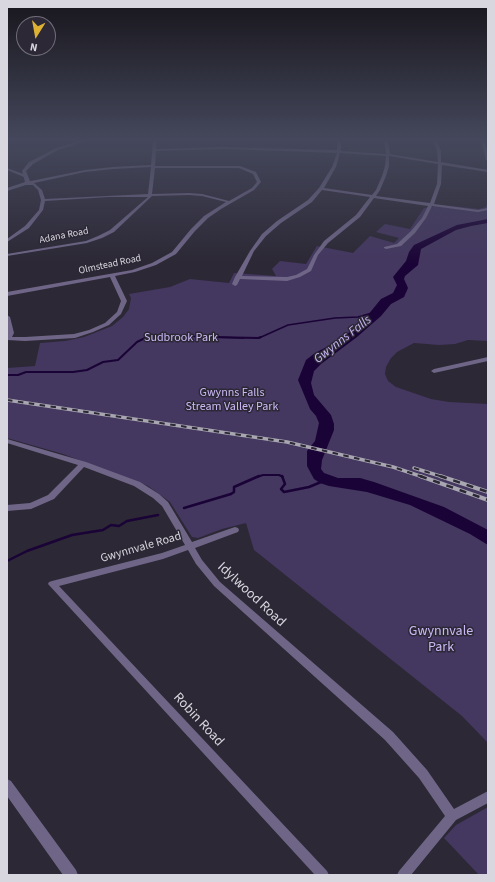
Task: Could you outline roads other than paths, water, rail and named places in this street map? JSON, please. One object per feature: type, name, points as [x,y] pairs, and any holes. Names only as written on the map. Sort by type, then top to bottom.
[{"type":"street","points":[[7,190],[35,182]]},
{"type":"street","points":[[151,195],[152,182]]},
{"type":"street","name":"Olmstead Road","points":[[7,294],[144,268],[168,257],[178,249],[199,224],[216,210],[253,189],[259,182]]},
{"type":"street","points":[[235,284],[252,251],[264,235],[279,222],[304,206],[326,182]]},
{"type":"street","points":[[238,277],[280,279],[293,278],[303,274],[309,270],[316,255],[326,242],[358,216],[374,197],[381,182]]},
{"type":"street","points":[[386,248],[399,245],[413,232],[424,218],[431,205],[439,182]]},
{"type":"street","points":[[7,241],[21,232],[33,221],[41,210],[43,200],[40,190],[34,184],[27,184]]},
{"type":"street","points":[[321,189],[466,210],[482,211],[488,209]]},
{"type":"street","points":[[43,200],[196,194],[230,202]]},
{"type":"street","name":"Adana Road","points":[[7,255],[79,243],[100,237],[115,228],[151,195]]},
{"type":"street","points":[[7,317],[11,333],[8,338],[25,339],[74,336],[91,331],[107,324],[119,313],[124,301],[112,275]]},
{"type":"street","points":[[434,372],[488,360]]},
{"type":"street","name":"Idylwood Road","points":[[7,441],[83,464],[137,484],[156,496],[164,504],[208,574],[230,597],[389,736],[423,774],[452,816]]},
{"type":"street","points":[[7,508],[31,506],[51,497],[83,464]]},
{"type":"street","name":"Gwynnvale Road","points":[[52,584],[163,556],[235,530]]},
{"type":"street","name":"Robin Road","points":[[52,584],[323,875]]},
{"type":"street","points":[[7,785],[71,875]]},
{"type":"street","points":[[403,875],[452,816],[488,797]]},
{"type":"water","name":"Gwynns Falls","points":[[488,219],[488,223],[456,230],[421,249],[418,265],[405,276],[404,279],[408,288],[404,297],[391,304],[381,316],[357,337],[321,364],[314,371],[311,383],[314,395],[331,415],[334,424],[334,430],[322,460],[321,469],[324,473],[338,478],[360,478],[444,507],[488,530],[488,545],[470,534],[410,505],[367,492],[329,486],[314,479],[307,466],[307,451],[315,441],[319,423],[316,416],[310,409],[298,380],[306,360],[315,353],[340,340],[363,321],[381,299],[393,293],[397,285],[393,277],[406,261],[409,252],[414,245],[457,225]]},
{"type":"waterway","points":[[259,338],[288,325],[335,318],[358,317],[372,313]]},
{"type":"waterway","points":[[145,338],[150,335],[220,337]]},
{"type":"waterway","points":[[208,337],[220,337]]},
{"type":"waterway","points":[[220,337],[261,337]]},
{"type":"waterway","points":[[220,337],[244,338]]},
{"type":"waterway","points":[[7,375],[18,375],[26,372],[73,372],[87,370],[103,362],[118,360],[137,342],[145,338]]},
{"type":"waterway","points":[[257,477],[263,475],[279,475],[282,477]]},
{"type":"waterway","points":[[184,508],[231,494],[234,492],[234,487],[259,476]]},
{"type":"waterway","points":[[282,477],[285,484],[281,489],[284,492],[309,487],[321,482]]},
{"type":"waterway","points":[[7,561],[27,551],[72,535],[103,530],[111,525],[119,526],[127,521],[158,515]]},
{"type":"railway","points":[[7,400],[287,442],[393,467],[420,476]]},
{"type":"railway","points":[[414,468],[443,477]]},
{"type":"railway","points":[[420,476],[488,500]]},
{"type":"railway","points":[[443,477],[488,492]]},
{"type":"park label","name":"Sudbrook Park","points":[[181,338]]},
{"type":"park label","name":"Gwynns Falls Stream Valley Park","points":[[232,400]]},
{"type":"park label","name":"Gwynnvale Park","points":[[441,640]]}]
